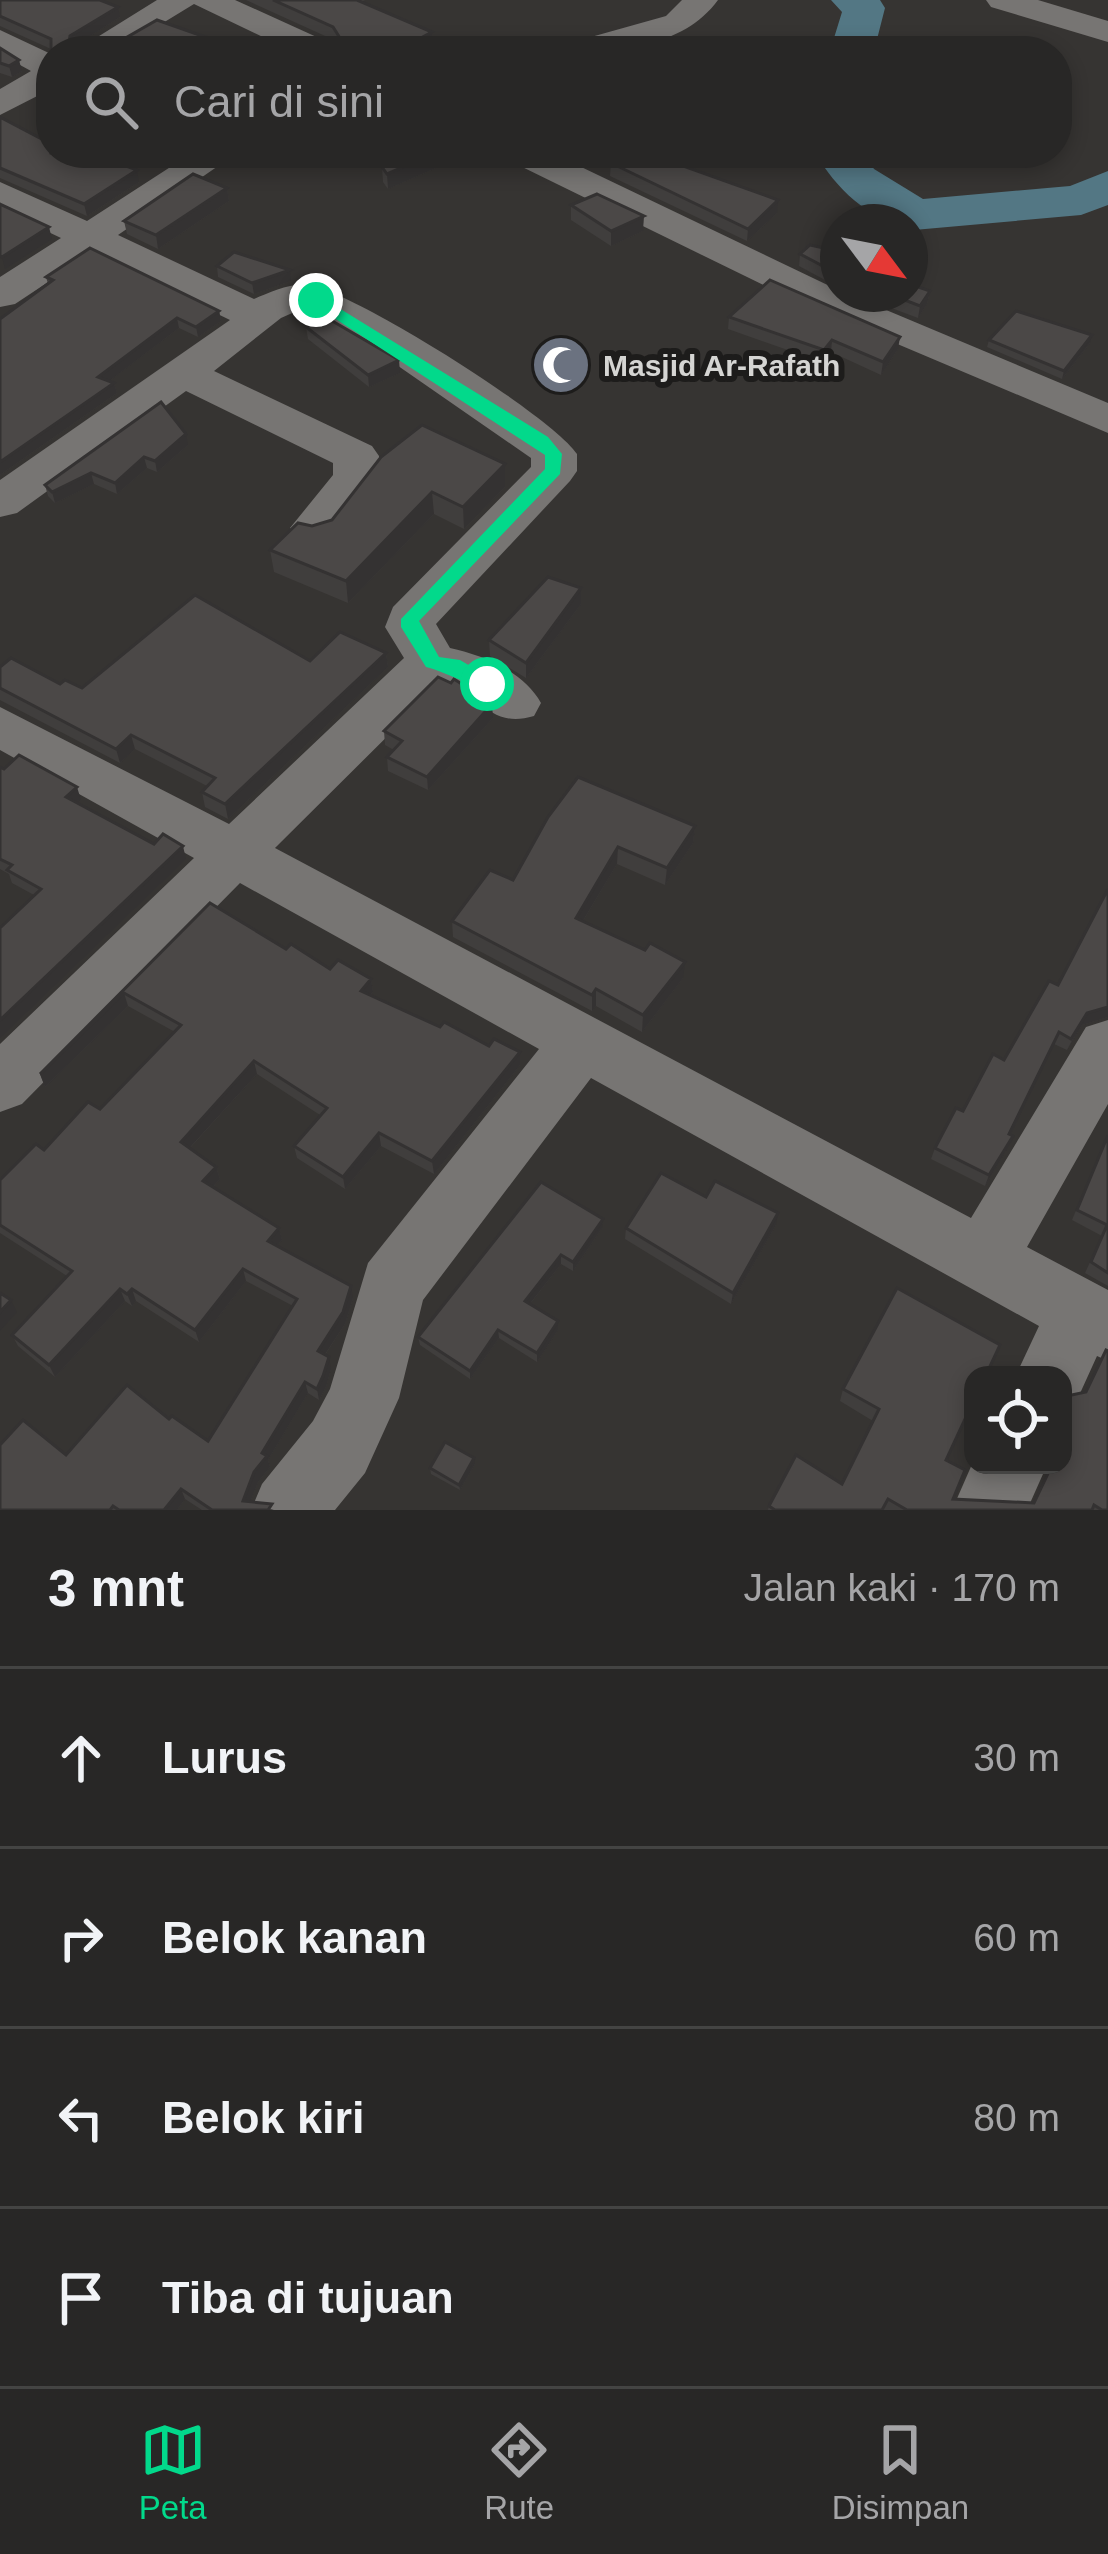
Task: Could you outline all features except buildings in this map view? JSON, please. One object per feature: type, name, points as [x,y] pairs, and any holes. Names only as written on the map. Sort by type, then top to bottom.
[{"type":"street","points":[[118,36],[181,0]]},
{"type":"street","points":[[208,0],[287,36]]},
{"type":"street","points":[[250,19],[285,0]]},
{"type":"street","points":[[1003,0],[1108,32]]},
{"type":"street","points":[[618,36],[689,11]]},
{"type":"street","points":[[0,40],[36,67]]},
{"type":"street","points":[[0,104],[36,84]]},
{"type":"street","points":[[0,295],[194,168]]},
{"type":"street","points":[[552,168],[712,251],[857,318],[1108,419]]},
{"type":"street","points":[[0,194],[257,314],[288,300],[316,300],[542,441],[554,454],[554,471],[410,619],[410,627],[433,663],[467,670],[515,703]]},
{"type":"street","points":[[0,502],[254,325],[257,314]]},
{"type":"street","points":[[182,372],[356,456],[356,478],[314,528]]},
{"type":"street","points":[[0,1085],[387,700],[433,663]]},
{"type":"street","points":[[0,726],[1094,1320],[1059,1366]]},
{"type":"street","points":[[288,1510],[339,1447],[363,1398],[392,1286],[583,1041]]},
{"type":"street","points":[[983,1261],[1108,1046]]},
{"type":"street","points":[[989,1510],[1006,1474]]},
{"type":"waterway","points":[[852,0],[864,8],[856,36]]},
{"type":"waterway","points":[[849,168],[856,179],[914,215],[1081,200],[1108,186]]},
{"type":"place","name":"Masjid Ar-Rafath","points":[[561,365]]},
{"type":"route","points":[[316,300],[542,441],[554,454],[554,471],[410,619],[410,627],[428,648],[433,663],[454,664],[487,684]]}]
